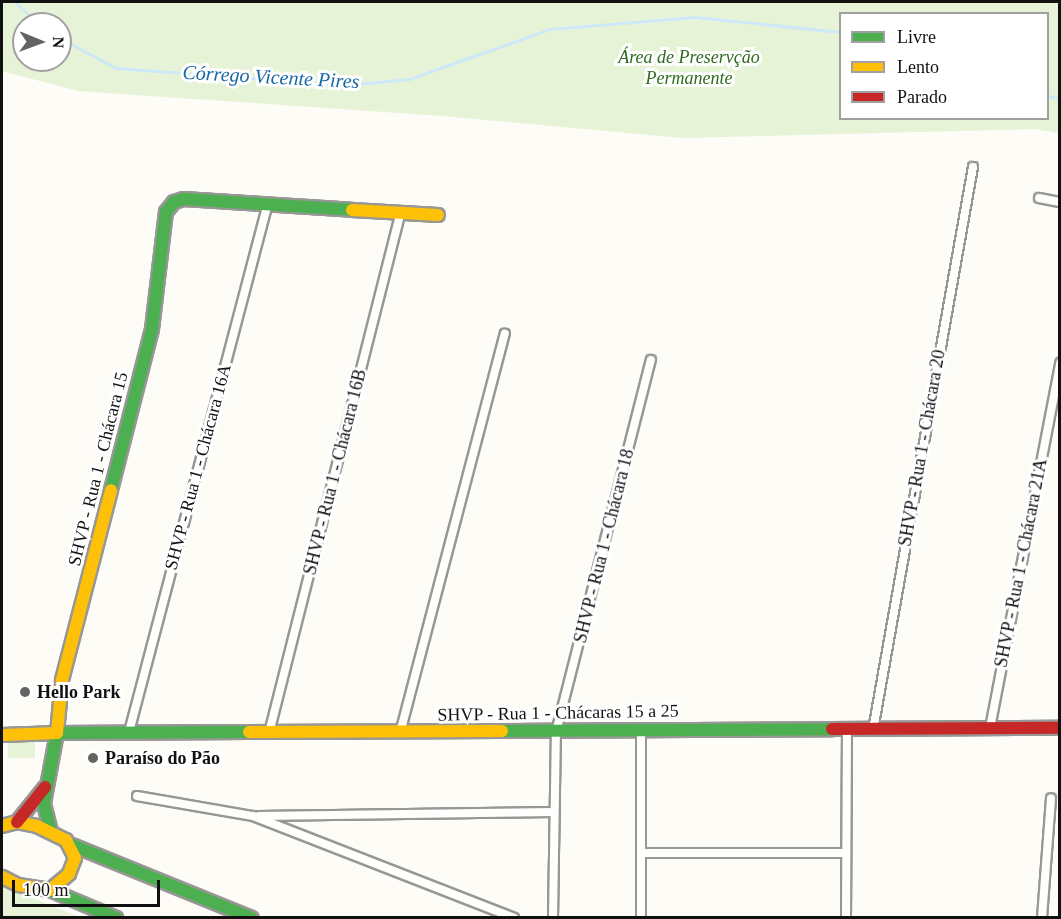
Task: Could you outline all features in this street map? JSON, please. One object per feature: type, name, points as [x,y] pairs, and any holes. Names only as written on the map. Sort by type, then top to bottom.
[{"type":"street","name":"SHVP - Rua 1 - Chácara 20","points":[[873,730],[973,167]]},
{"type":"street","points":[[1039,198],[1059,202]]},
{"type":"street","name":"SHVP - Rua 1 - Chácara 15","points":[[57,734],[62,680],[154,322],[166,212],[174,202],[184,200],[268,203]]},
{"type":"street","points":[[268,203],[438,215]]},
{"type":"street","name":"SHVP - Rua 1 - Chácara 16A","points":[[129,732],[268,203]]},
{"type":"street","name":"SHVP - Rua 1 - Chácara 16B","points":[[269,733],[401,211]]},
{"type":"street","points":[[400,733],[505,334]]},
{"type":"street","name":"SHVP - Rua 1 - Chácara 18","points":[[553,918],[556,732],[651,360]]},
{"type":"street","name":"SHVP - Rua 1 - Chácara 21A","points":[[990,728],[1059,363]]},
{"type":"street","name":"SHVP - Rua 1 - Chácaras 15 a 25","points":[[2,735],[129,732],[400,733],[1059,728]]},
{"type":"street","points":[[641,730],[641,918]]},
{"type":"street","points":[[846,918],[847,730]]},
{"type":"street","points":[[51,832],[44,813],[46,786],[57,734]]},
{"type":"street","points":[[6,823],[46,786]]},
{"type":"street","points":[[137,796],[253,816],[553,812]]},
{"type":"street","points":[[1042,918],[1051,798]]},
{"type":"street","points":[[253,816],[514,918]]},
{"type":"street","points":[[6,823],[51,832],[72,845],[252,918]]},
{"type":"street","points":[[50,890],[62,883],[72,868],[72,845]]},
{"type":"street","points":[[641,853],[846,853]]},
{"type":"street","points":[[2,877],[18,885],[50,890],[116,918]]},
{"type":"green space","name":"Área de Preservção Permanente","points":[[2,2],[1059,2],[1059,133],[1034,129],[682,138],[442,116],[78,91],[2,71]]},
{"type":"green space","points":[[8,742],[35,742],[35,758],[8,758]]},
{"type":"green space","points":[[2,886],[80,917],[2,917]]},
{"type":"waterway","name":"Córrego Vicente Pires","points":[[15,2],[25,12]]},
{"type":"waterway","name":"Córrego Vicente Pires","points":[[72,44],[116,68],[346,85],[409,79],[550,29],[695,17],[839,32]]},
{"type":"waterway","name":"Córrego Vicente Pires","points":[[1049,96],[1060,99]]},
{"type":"traffic: fast","points":[[111,490],[152,329],[166,212],[174,202],[184,199],[352,210]]},
{"type":"traffic: fast","points":[[502,731],[832,729]]},
{"type":"traffic: fast","points":[[51,832],[44,803],[57,733],[249,732]]},
{"type":"traffic: fast","points":[[72,845],[252,918]]},
{"type":"traffic: fast","points":[[50,890],[116,918]]},
{"type":"traffic: slow","points":[[352,210],[438,215]]},
{"type":"traffic: slow","points":[[2,735],[57,733],[62,680],[111,490]]},
{"type":"traffic: slow","points":[[249,732],[502,731]]},
{"type":"traffic: slow","points":[[2,826],[17,822],[37,826],[66,840],[75,858],[69,874],[50,890],[18,885],[2,877]]},
{"type":"traffic: jam","points":[[832,729],[1060,728]]},
{"type":"traffic: jam","points":[[17,822],[45,787]]},
{"type":"place","name":"Hello Park","points":[[25,692]]},
{"type":"place","name":"Paraíso do Pão","points":[[93,758]]}]
